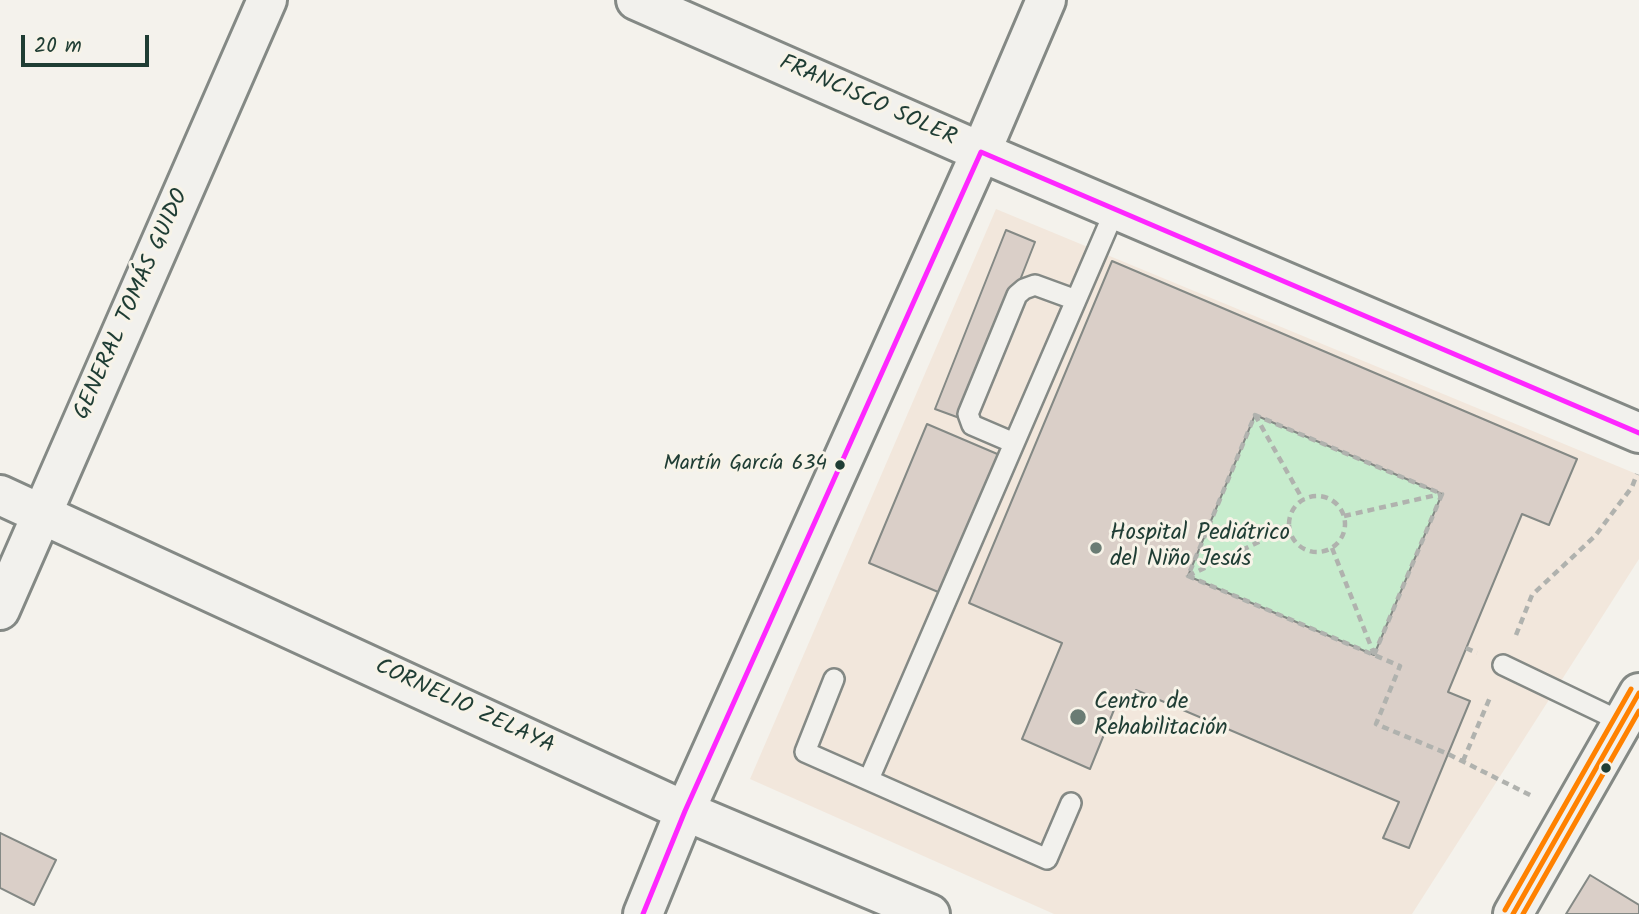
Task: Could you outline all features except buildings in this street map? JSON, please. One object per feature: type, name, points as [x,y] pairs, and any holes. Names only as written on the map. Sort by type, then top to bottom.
[{"type":"street","name":"GENERAL TOMÁS GUIDO","points":[[0,610],[267,0]]},
{"type":"street","name":"FRANCISCO SOLER","points":[[636,0],[1115,210],[1639,433]]},
{"type":"street","points":[[643,914],[685,811],[981,152],[1046,0]]},
{"type":"street","name":"CORNELIO ZELAYA","points":[[0,495],[685,811],[930,914]]},
{"type":"street","points":[[1513,914],[1630,708]]},
{"type":"lane","points":[[869,779],[1115,210]]},
{"type":"lane","points":[[1014,443],[972,425],[968,414],[1017,295],[1035,285],[1076,300]]},
{"type":"lane","points":[[1503,665],[1630,708]]},
{"type":"lane","points":[[834,679],[805,752],[1047,859],[1071,803]]},
{"type":"path","points":[[1255,415],[1441,494]]},
{"type":"path","points":[[1255,415],[1303,500]]},
{"type":"path","points":[[1188,576],[1255,415]]},
{"type":"path","points":[[1463,762],[1532,595],[1595,536],[1632,487],[1639,470]]},
{"type":"path","points":[[1344,516],[1441,494]]},
{"type":"path","points":[[1374,655],[1441,494]]},
{"type":"path","points":[[1316,496],[1325,497],[1340,508],[1344,516],[1343,534],[1332,548],[1323,552],[1305,549],[1292,536],[1290,527],[1293,510],[1303,500],[1316,496]]},
{"type":"path","points":[[1188,576],[1290,527]]},
{"type":"path","points":[[1332,548],[1374,655]]},
{"type":"path","points":[[1188,576],[1400,666],[1376,724],[1463,762],[1570,815]]},
{"type":"shaded area","points":[[996,209],[1639,475],[1639,559],[1412,914],[1054,914],[750,779]]},
{"type":"green space","points":[[1255,415],[1442,494],[1374,655],[1188,576]]},
{"type":"transit line","points":[[643,914],[685,811],[981,152],[1639,433]]},
{"type":"transit line","points":[[1505,910],[1631,689]]},
{"type":"transit line","points":[[1513,914],[1639,693]]},
{"type":"transit line","points":[[1523,914],[1639,711]]},
{"type":"place","name":"Martín García 634","points":[[840,465]]},
{"type":"place","name":"Hospital Pediátrico del Niño Jesús","points":[[1096,548]]},
{"type":"place","name":"Centro de Rehabilitación","points":[[1078,717]]}]
